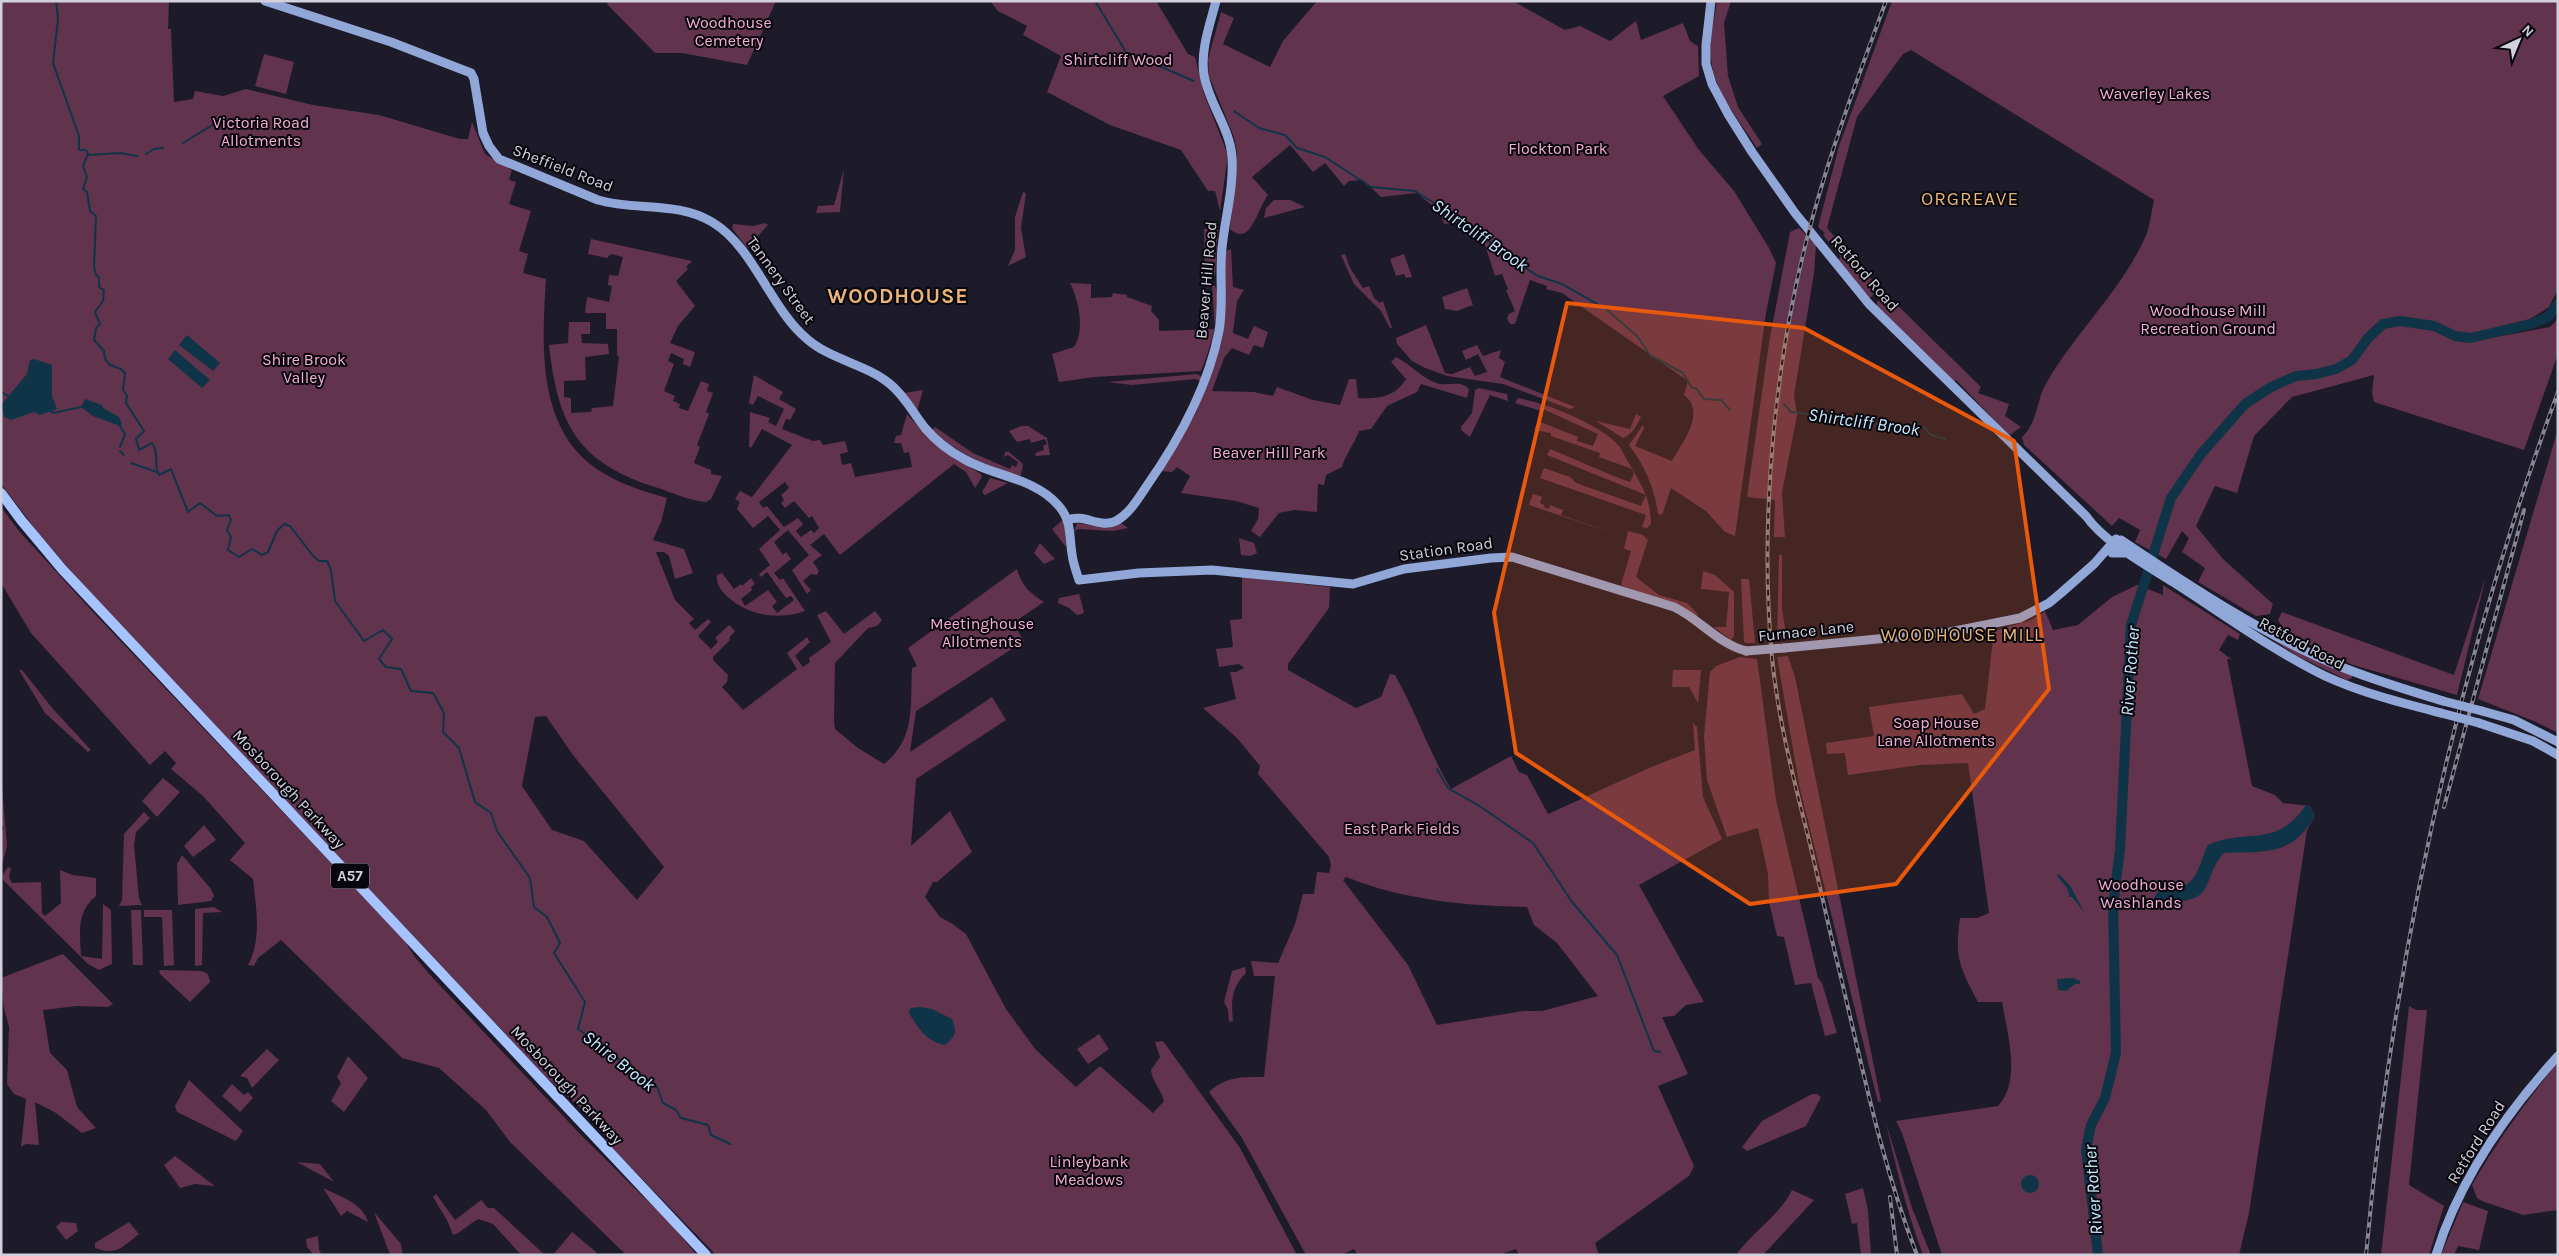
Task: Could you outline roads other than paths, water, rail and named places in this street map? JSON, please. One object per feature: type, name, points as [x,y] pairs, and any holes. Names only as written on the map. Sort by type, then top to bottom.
[{"type":"highway","name":"Mosborough Parkway","points":[[1,493],[62,569],[706,1255]]},
{"type":"main road","name":"Sheffield Road","points":[[265,1],[390,42],[467,70],[474,79],[479,117],[486,141],[500,159],[506,163],[598,200],[612,204],[679,209],[714,223]]},
{"type":"main road","name":"Beaver Hill Road","points":[[1068,520],[1080,518],[1108,523],[1117,521],[1129,510],[1164,461],[1186,424],[1198,397],[1215,348],[1220,316],[1222,250],[1232,166],[1228,140],[1204,76],[1203,58],[1216,1]]},
{"type":"main road","name":"Retford Road","points":[[1711,1],[1706,45],[1706,64],[1712,84],[1752,152],[1798,217],[1869,304],[2086,516],[2128,553],[2143,558]]},
{"type":"main road","name":"Tannery Street","points":[[714,223],[730,236],[791,323],[806,339],[831,355],[892,385],[931,434],[954,453],[973,464],[1021,482],[1049,496],[1061,508],[1068,520]]},
{"type":"main road","name":"Station Road","points":[[1068,520],[1072,558],[1079,580],[1121,574],[1212,570],[1353,584],[1404,569],[1505,557],[1546,566],[1674,608],[1695,618],[1714,635]]},
{"type":"main road","name":"Retford Road","points":[[2116,541],[2157,567],[2264,642],[2326,676],[2398,702],[2516,734],[2558,755]]},
{"type":"main road","name":"Furnace Lane","points":[[2094,564],[2112,553],[2116,541]]},
{"type":"main road","name":"Furnace Lane","points":[[1714,635],[1726,644],[1746,651],[1950,632],[2010,621],[2049,603],[2094,564],[2116,541]]},
{"type":"main road","points":[[2112,553],[2128,553]]},
{"type":"main road","name":"Retford Road","points":[[2157,567],[2297,647],[2358,674],[2443,701],[2514,720],[2558,742]]},
{"type":"main road","name":"Retford Road","points":[[2436,1255],[2460,1195],[2492,1139],[2532,1084],[2558,1056]]},
{"type":"water","points":[[187,335],[220,363],[213,371],[179,345]]},
{"type":"water","points":[[175,350],[210,380],[202,388],[168,359]]},
{"type":"water","points":[[34,359],[52,365],[52,396],[57,409],[40,415],[34,412],[11,420],[4,417],[1,405],[27,374],[30,360]]},
{"type":"water","points":[[85,399],[102,405],[103,408],[119,417],[122,424],[120,426],[93,416],[81,407]]},
{"type":"water","points":[[2306,805],[2310,806],[2315,816],[2297,839],[2276,849],[2224,853],[2201,894],[2189,900],[2157,904],[2154,898],[2162,888],[2182,886],[2191,881],[2196,874],[2208,845],[2236,837],[2272,833],[2295,819]]},
{"type":"water","points":[[2059,874],[2071,887],[2084,912],[2072,897],[2069,897],[2067,888],[2057,875]]},
{"type":"water","points":[[2073,978],[2080,981],[2080,984],[2075,984],[2066,991],[2058,990],[2057,979]]},
{"type":"water","points":[[910,1008],[932,1009],[952,1019],[955,1028],[954,1034],[945,1045],[928,1038],[916,1024],[909,1013]]},
{"type":"water","points":[[2030,1175],[2036,1178],[2039,1184],[2036,1190],[2030,1193],[2024,1190],[2021,1184],[2024,1178]]},
{"type":"waterway","name":"Shire Brook","points":[[56,1],[58,19],[53,63],[79,136],[79,150],[86,150],[88,154],[83,166],[87,177],[83,189],[87,192],[90,211],[96,216],[94,267],[96,275],[99,277],[99,287],[104,290],[103,301],[95,312],[100,324],[96,328],[94,340],[104,351],[105,359],[110,365],[121,369],[125,373],[123,390],[127,396],[126,403],[144,431],[136,439],[139,450],[152,443],[156,451],[156,468],[159,475],[171,469],[188,512],[200,503],[217,516],[229,515],[231,520],[227,530],[231,537],[228,550],[239,557],[252,549],[262,555],[268,552],[277,531],[284,524],[290,526],[314,557],[319,561],[327,561],[331,570],[335,601],[364,641],[383,630],[392,639],[379,659],[386,667],[401,669],[411,691],[433,693],[444,713],[443,732],[459,748],[475,802],[491,813],[497,831],[530,878],[534,907],[547,917],[560,943],[554,953],[585,1002],[578,1029],[657,1087],[663,1103],[676,1110],[681,1118],[708,1125],[711,1135],[730,1144]]},
{"type":"waterway","name":"Shirtcliff Brook","points":[[1095,1],[1126,52],[1194,81]]},
{"type":"waterway","name":"Shirtcliff Brook","points":[[1234,111],[1259,128],[1285,135],[1297,148],[1325,157],[1371,187],[1415,191],[1455,216],[1516,262],[1538,276],[1562,284],[1606,309],[1637,336],[1650,355],[1683,373],[1692,388],[1696,388],[1704,399],[1721,400],[1730,410]]},
{"type":"waterway","points":[[183,143],[224,118]]},
{"type":"waterway","points":[[146,154],[154,149],[163,148]]},
{"type":"waterway","points":[[88,155],[120,153],[137,156]]},
{"type":"waterway","name":"River Rother","points":[[2098,1255],[2086,1149],[2091,1125],[2105,1098],[2116,1053],[2113,906],[2120,849],[2131,625],[2171,498],[2201,454],[2245,404],[2271,387],[2296,376],[2336,369],[2352,360],[2368,338],[2383,324],[2400,321],[2434,326],[2455,336],[2470,338],[2531,324],[2548,317],[2558,304]]},
{"type":"waterway","points":[[1,392],[10,397]]},
{"type":"waterway","name":"Shirtcliff Brook","points":[[1784,404],[1791,412],[1882,425],[1924,427],[1931,435],[1945,439]]},
{"type":"waterway","points":[[49,409],[53,413],[81,407]]},
{"type":"waterway","points":[[120,426],[125,434],[120,447]]},
{"type":"waterway","points":[[120,451],[124,455]]},
{"type":"waterway","points":[[131,463],[157,472]]},
{"type":"waterway","points":[[1437,769],[1448,788],[1481,807],[1533,843],[1572,902],[1617,955],[1654,1051],[1660,1052]]},
{"type":"railway","points":[[1886,1],[1829,162],[1800,268],[1789,323],[1773,435],[1769,492],[1768,604],[1775,680],[1792,770],[1872,1110],[1892,1183],[1917,1255]]},
{"type":"railway","points":[[2366,1255],[2393,1035],[2434,817],[2460,709],[2489,603],[2522,497],[2558,392]]},
{"type":"railway","points":[[2444,807],[2524,510]]},
{"type":"railway","points":[[1890,1197],[1897,1255]]},
{"type":"district","name":"ORGREAVE","points":[[1970,199]]},
{"type":"district","name":"WOODHOUSE","points":[[898,296]]},
{"type":"district","name":"WOODHOUSE MILL","points":[[1962,635]]},
{"type":"park label","name":"Woodhouse Cemetery","points":[[729,31]]},
{"type":"park label","name":"Shirtcliff Wood","points":[[1118,59]]},
{"type":"park label","name":"Waverley Lakes","points":[[2155,93]]},
{"type":"park label","name":"Victoria Road Allotments","points":[[261,131]]},
{"type":"park label","name":"Flockton Park","points":[[1558,148]]},
{"type":"park label","name":"Woodhouse Mill Recreation Ground","points":[[2208,319]]},
{"type":"park label","name":"Shire Brook Valley","points":[[304,368]]},
{"type":"park label","name":"Beaver Hill Park","points":[[1269,452]]},
{"type":"park label","name":"Meetinghouse Allotments","points":[[982,632]]},
{"type":"park label","name":"Soap House Lane Allotments","points":[[1936,731]]},
{"type":"park label","name":"East Park Fields","points":[[1402,828]]},
{"type":"park label","name":"Woodhouse Washlands","points":[[2141,893]]},
{"type":"park label","name":"Linleybank Meadows","points":[[1089,1170]]}]
